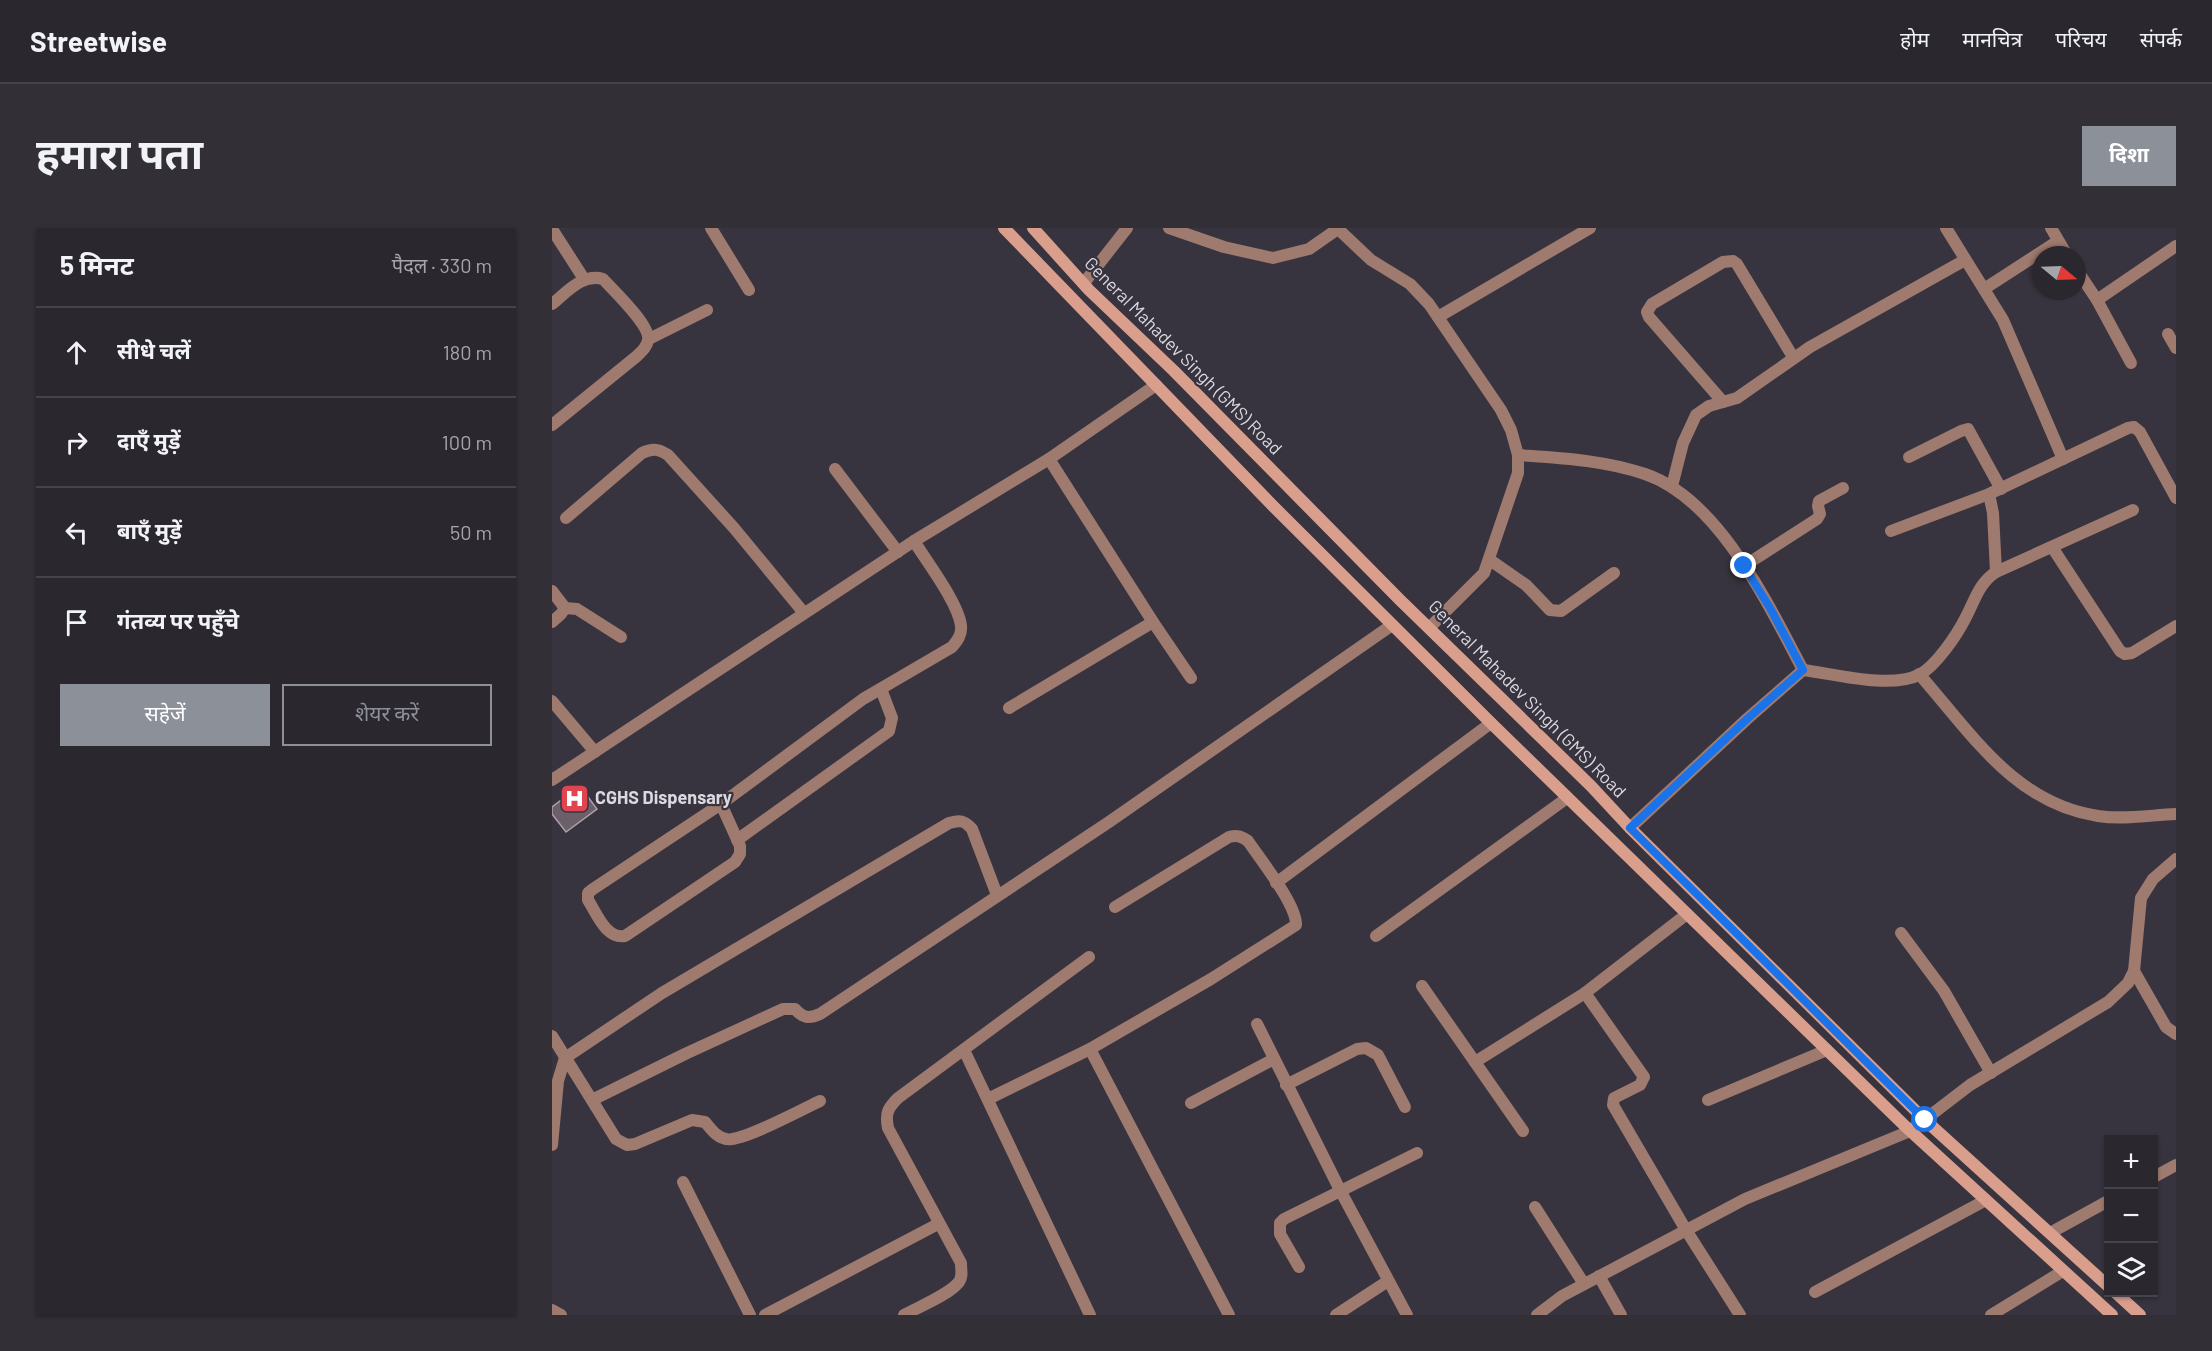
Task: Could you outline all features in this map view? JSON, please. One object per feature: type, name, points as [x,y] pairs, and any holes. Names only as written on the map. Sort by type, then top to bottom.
[{"type":"street","points":[[711,228],[749,290]]},
{"type":"street","points":[[1004,228],[1273,506],[1567,798],[1910,1131],[2112,1315]]},
{"type":"street","name":"General Mahadev Singh (GMS) Road","points":[[1033,228],[1084,284],[1925,1120],[2104,1282]]},
{"type":"street","points":[[1084,284],[1127,228]]},
{"type":"street","points":[[1169,228],[1224,247],[1274,258],[1309,249],[1338,229],[1371,260],[1410,284],[1429,304],[1501,410],[1511,430],[1518,455],[1518,473],[1490,560],[1484,573],[1476,582],[1430,627]]},
{"type":"street","points":[[1438,317],[1572,232],[1590,228]]},
{"type":"street","points":[[1946,228],[2003,320],[2062,459]]},
{"type":"street","points":[[2051,228],[2061,246]]},
{"type":"street","points":[[552,230],[584,279]]},
{"type":"street","points":[[1984,289],[2058,241]]},
{"type":"street","points":[[2097,300],[2176,246]]},
{"type":"street","points":[[1672,486],[1690,424],[1696,415],[1737,398],[1793,357],[1965,260]]},
{"type":"street","points":[[1723,402],[1649,316],[1647,312],[1653,304],[1723,262],[1733,261],[1737,264],[1793,357]]},
{"type":"street","points":[[552,304],[584,279],[596,277],[603,279],[645,326],[649,339]]},
{"type":"street","points":[[2086,284],[2131,363]]},
{"type":"street","points":[[552,425],[637,356],[645,348],[649,339],[707,310]]},
{"type":"street","points":[[2168,334],[2176,348]]},
{"type":"street","points":[[552,780],[914,541],[1049,459],[1156,385]]},
{"type":"street","points":[[1891,531],[1995,491],[2122,429],[2134,427],[2140,432],[2176,498]]},
{"type":"street","points":[[1909,457],[1968,429],[1995,491],[1996,572]]},
{"type":"street","points":[[567,518],[642,453],[655,449],[662,451],[734,528],[804,613]]},
{"type":"street","points":[[1518,455],[1602,464],[1645,474],[1672,486],[1704,513],[1744,566],[1770,608],[1803,670]]},
{"type":"street","points":[[1049,459],[1191,678]]},
{"type":"street","points":[[835,469],[898,552]]},
{"type":"street","points":[[1744,566],[1817,519],[1820,514],[1819,501],[1843,488]]},
{"type":"street","points":[[1630,828],[1803,670],[1877,680],[1899,680],[1919,674],[1949,644],[1961,626],[1981,586],[1989,576],[2133,510]]},
{"type":"street","points":[[721,804],[737,840],[740,854],[735,862],[626,936],[618,937],[611,934],[588,900],[588,893],[721,804],[863,699],[952,647],[960,637],[961,627],[957,610],[914,541]]},
{"type":"street","points":[[2052,547],[2120,651],[2125,654],[2132,653],[2176,626]]},
{"type":"street","points":[[1490,560],[1526,585],[1545,606],[1555,612],[1562,611],[1614,573]]},
{"type":"street","points":[[552,591],[565,608],[577,609],[621,637]]},
{"type":"street","points":[[552,622],[565,608]]},
{"type":"street","points":[[1009,708],[1153,622]]},
{"type":"street","points":[[592,1100],[783,1009],[795,1009],[801,1016],[806,1017],[820,1014],[1109,822],[1392,625]]},
{"type":"street","points":[[1919,674],[1996,762],[2020,785],[2048,802],[2100,816],[2176,813]]},
{"type":"street","points":[[737,840],[889,731],[892,718],[881,689]]},
{"type":"street","points":[[554,708],[595,752]]},
{"type":"street","points":[[1276,883],[1491,723]]},
{"type":"street","points":[[1376,936],[1567,798]]},
{"type":"street","points":[[552,1145],[558,1082],[566,1058],[662,993],[950,823],[960,820],[972,829],[997,895]]},
{"type":"street","points":[[988,1099],[1090,1049],[1211,979],[1296,925],[1296,917],[1248,841],[1236,835],[1229,837],[1115,907]]},
{"type":"street","points":[[1537,1315],[1562,1296],[1745,1199],[1910,1131],[1970,1085],[2108,1002],[2128,983],[2134,971],[2141,898],[2153,879],[2176,859]]},
{"type":"street","points":[[1475,1062],[1585,993],[1687,914]]},
{"type":"street","points":[[1900,933],[1944,991],[1991,1073]]},
{"type":"street","points":[[904,1315],[950,1290],[959,1282],[962,1275],[961,1263],[888,1128],[886,1118],[888,1108],[898,1098],[1089,957]]},
{"type":"street","points":[[2134,971],[2166,1028],[2176,1034]]},
{"type":"street","points":[[1422,986],[1523,1131]]},
{"type":"street","points":[[1585,993],[1644,1077],[1640,1085],[1614,1098],[1613,1105],[1686,1230],[1740,1315]]},
{"type":"street","points":[[1257,1024],[1340,1190],[1407,1315]]},
{"type":"street","points":[[552,1036],[616,1139],[627,1145],[635,1144],[692,1120],[705,1122],[717,1136],[723,1139],[739,1138],[820,1101]]},
{"type":"street","points":[[1286,1085],[1357,1049],[1366,1048],[1378,1054],[1405,1107]]},
{"type":"street","points":[[1090,1049],[1229,1315]]},
{"type":"street","points":[[964,1050],[1089,1315]]},
{"type":"street","points":[[1707,1100],[1827,1050]]},
{"type":"street","points":[[1191,1103],[1274,1059]]},
{"type":"street","points":[[1299,1267],[1280,1234],[1280,1223],[1340,1190],[1417,1153]]},
{"type":"street","points":[[2158,1175],[2176,1165]]},
{"type":"street","points":[[683,1182],[750,1315]]},
{"type":"street","points":[[1815,1292],[1986,1200]]},
{"type":"street","points":[[2050,1233],[2104,1204]]},
{"type":"street","points":[[1534,1207],[1584,1284]]},
{"type":"street","points":[[765,1315],[939,1224]]},
{"type":"street","points":[[1991,1315],[2063,1271]]},
{"type":"street","points":[[1599,1276],[1621,1315]]},
{"type":"street","points":[[1336,1315],[1388,1281]]},
{"type":"street","points":[[2120,1297],[2140,1315]]},
{"type":"street","points":[[552,1310],[561,1315]]},
{"type":"building","points":[[580,786],[597,809],[566,832],[552,814],[552,807]]},
{"type":"place","name":"CGHS Dispensary","points":[[574,798]]},
{"type":"route","points":[[1744,566],[1770,608],[1803,670],[1630,828],[1925,1120]]}]
